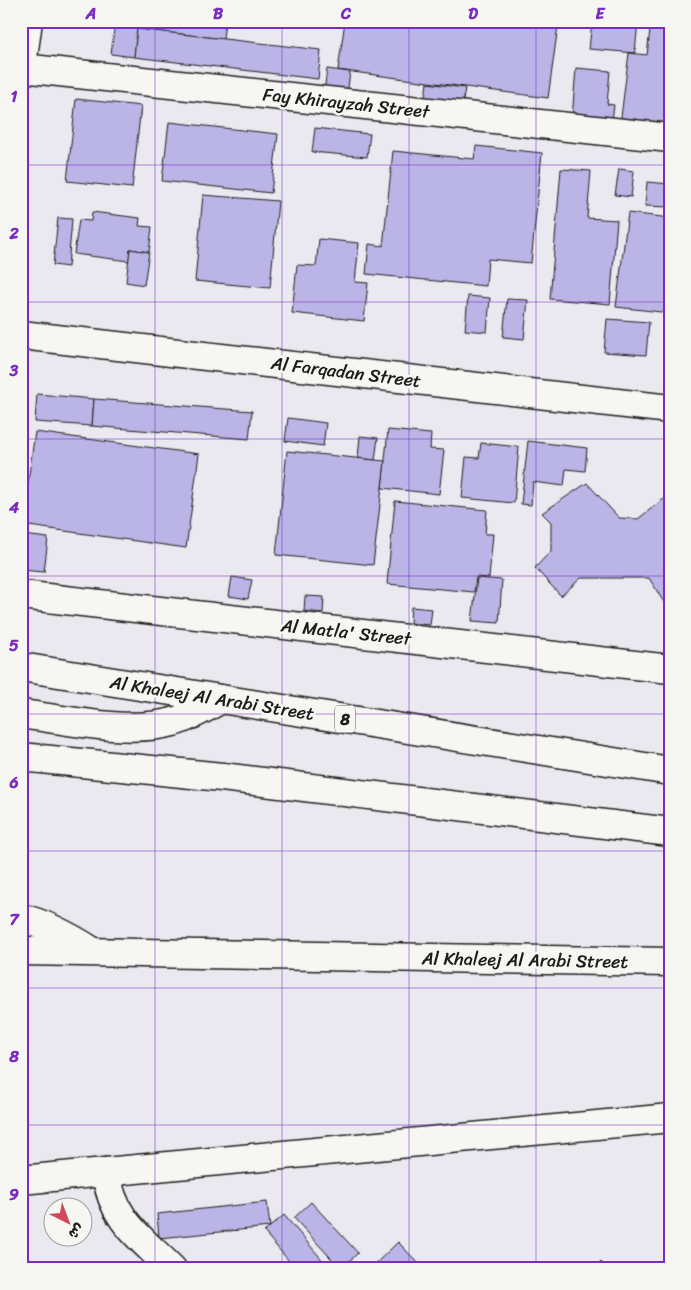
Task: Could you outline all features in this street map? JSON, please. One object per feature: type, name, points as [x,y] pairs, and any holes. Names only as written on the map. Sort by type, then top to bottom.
[{"type":"main road","points":[[21,72],[28,21]]},
{"type":"main road","name":"Fay Khirayzah Street","points":[[22,68],[670,138]]},
{"type":"main road","name":"Al Farqadan Street","points":[[21,335],[670,409]]},
{"type":"main road","name":"Al Matla' Street","points":[[21,595],[670,669]]},
{"type":"main road","name":"Al Khaleej Al Arabi Street","points":[[21,667],[670,771]]},
{"type":"main road","points":[[21,714],[119,726],[146,726],[172,722],[190,716],[221,699]]},
{"type":"main road","points":[[21,757],[222,777],[670,832]]},
{"type":"main road","points":[[21,918],[49,927],[72,938],[93,952]]},
{"type":"main road","name":"Al Khaleej Al Arabi Street","points":[[21,951],[670,962]]},
{"type":"main road","points":[[21,1180],[670,1118]]},
{"type":"main road","points":[[106,1172],[108,1190],[124,1222],[172,1269]]},
{"type":"building","points":[[115,21],[225,21],[223,39],[137,29],[134,57],[111,54]]},
{"type":"building","points":[[345,21],[523,21],[558,26],[548,98],[338,70]]},
{"type":"building","points":[[592,21],[638,21],[635,53],[589,49]]},
{"type":"building","points":[[651,21],[670,21],[670,131],[620,125],[629,53],[647,55]]},
{"type":"building","points":[[137,29],[321,50],[318,79],[134,57]]},
{"type":"building","points":[[576,68],[610,71],[607,104],[614,105],[612,121],[572,118]]},
{"type":"building","points":[[327,69],[350,72],[347,95],[324,92]]},
{"type":"building","points":[[427,83],[465,88],[462,108],[424,104]]},
{"type":"building","points":[[76,99],[141,106],[132,188],[67,181]]},
{"type":"building","points":[[169,122],[278,134],[271,193],[162,181]]},
{"type":"building","points":[[315,128],[370,134],[367,157],[312,152]]},
{"type":"building","points":[[476,146],[542,153],[531,263],[488,259],[486,286],[366,274],[369,244],[383,246],[393,151],[474,159]]},
{"type":"building","points":[[561,169],[591,171],[587,218],[617,220],[610,304],[550,299]]},
{"type":"building","points":[[619,169],[634,171],[631,197],[615,195]]},
{"type":"building","points":[[647,182],[670,184],[670,207],[645,206]]},
{"type":"building","points":[[203,195],[278,201],[270,288],[195,281]]},
{"type":"building","points":[[92,212],[140,218],[139,226],[152,227],[149,252],[130,249],[129,261],[74,254],[79,220],[91,221]]},
{"type":"building","points":[[628,213],[670,218],[670,313],[616,307]]},
{"type":"building","points":[[58,218],[72,219],[68,267],[53,265]]},
{"type":"building","points":[[319,239],[359,243],[355,282],[368,283],[364,321],[292,313],[297,265],[316,266]]},
{"type":"building","points":[[130,249],[149,252],[144,285],[126,282]]},
{"type":"building","points":[[468,296],[490,298],[487,332],[465,330]]},
{"type":"building","points":[[507,299],[528,300],[524,339],[503,337]]},
{"type":"building","points":[[607,319],[649,322],[646,355],[604,352]]},
{"type":"building","points":[[37,394],[94,399],[92,426],[35,422]]},
{"type":"building","points":[[94,399],[252,411],[249,439],[92,426]]},
{"type":"building","points":[[288,418],[326,423],[323,446],[285,441]]},
{"type":"building","points":[[388,430],[431,434],[430,449],[444,450],[439,494],[382,488]]},
{"type":"building","points":[[35,432],[199,454],[186,548],[22,525]]},
{"type":"building","points":[[360,436],[378,438],[375,460],[358,458]]},
{"type":"building","points":[[528,441],[587,448],[585,471],[566,469],[564,486],[533,482],[531,505],[521,504]]},
{"type":"building","points":[[481,443],[519,447],[514,503],[462,498],[466,457],[479,458]]},
{"type":"building","points":[[287,451],[385,461],[373,565],[276,555]]},
{"type":"building","points":[[587,483],[619,518],[638,519],[670,494],[670,608],[668,609],[649,578],[581,578],[561,596],[535,568],[551,551],[551,522],[542,513]]},
{"type":"building","points":[[395,501],[487,510],[485,534],[493,534],[489,578],[476,577],[474,592],[387,584]]},
{"type":"building","points":[[23,535],[48,538],[44,572],[21,570]]},
{"type":"building","points":[[232,577],[252,580],[248,599],[229,596]]},
{"type":"building","points":[[477,578],[502,580],[499,623],[472,621]]},
{"type":"building","points":[[305,596],[324,597],[323,613],[304,611]]},
{"type":"building","points":[[411,607],[432,609],[430,625],[410,623]]},
{"type":"building","points":[[267,1202],[270,1227],[159,1238],[157,1214]]},
{"type":"building","points":[[311,1202],[358,1253],[341,1269],[294,1218]]},
{"type":"building","points":[[284,1215],[330,1269],[296,1269],[264,1232]]},
{"type":"building","points":[[398,1242],[424,1269],[370,1269]]},
{"type":"building","points":[[601,1262],[608,1269],[594,1269]]}]
